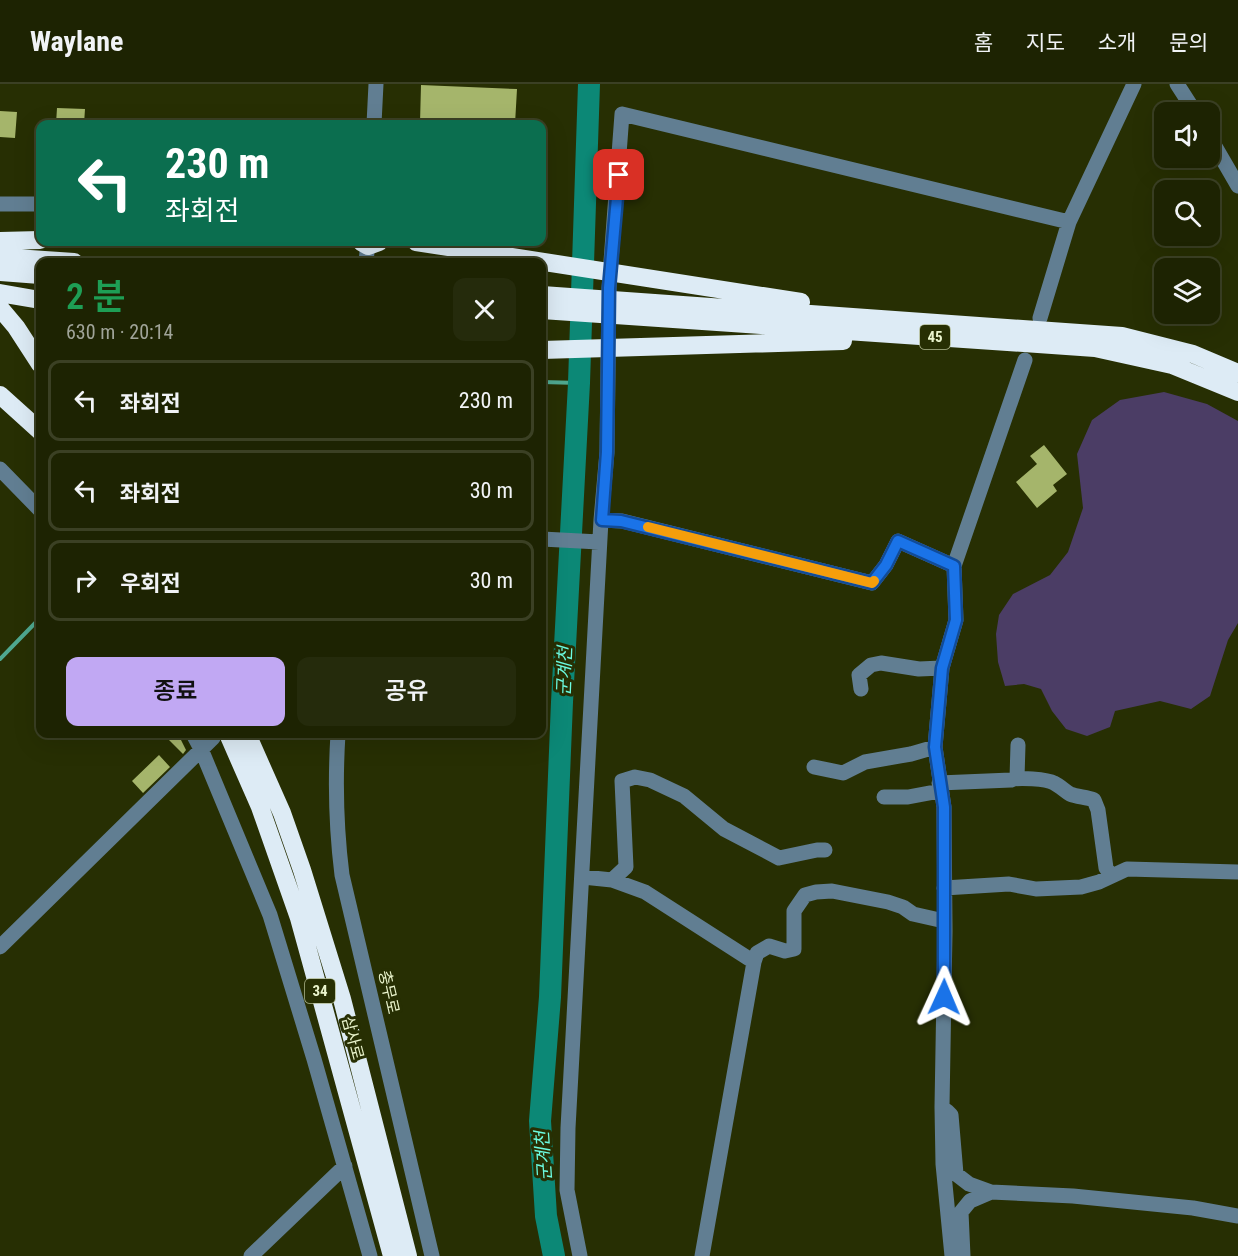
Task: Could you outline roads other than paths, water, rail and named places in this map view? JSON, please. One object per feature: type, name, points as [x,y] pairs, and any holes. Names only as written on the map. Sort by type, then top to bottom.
[{"type":"highway","points":[[0,241],[36,240]]},
{"type":"highway","points":[[443,246],[522,258]]},
{"type":"highway","points":[[0,257],[36,259]]},
{"type":"highway","points":[[546,262],[919,321]]},
{"type":"highway","points":[[0,272],[36,275]]},
{"type":"highway","points":[[9,295],[36,299]]},
{"type":"highway","name":"45","points":[[546,296],[626,308],[1104,350],[1172,366],[1238,392]]},
{"type":"highway","points":[[0,308],[16,327],[36,358]]},
{"type":"highway","name":"45","points":[[546,310],[626,308],[919,321],[1122,336],[1193,354],[1238,373]]},
{"type":"highway","points":[[546,350],[947,338]]},
{"type":"highway","points":[[0,395],[36,427]]},
{"type":"highway","name":"삼사로","points":[[221,738],[260,807],[299,918],[392,1256]]},
{"type":"highway","name":"삼사로","points":[[249,738],[282,813],[342,999],[408,1256]]},
{"type":"street","points":[[374,120],[376,84]]},
{"type":"street","points":[[1040,318],[1069,222],[1134,84]]},
{"type":"street","points":[[1177,84],[1189,102]]},
{"type":"street","points":[[580,1256],[567,1190],[568,1128],[583,877],[593,542],[602,520],[607,452],[609,288],[618,196],[622,114],[1069,222]]},
{"type":"street","points":[[1220,155],[1238,186]]},
{"type":"street","points":[[0,204],[36,204]]},
{"type":"street","points":[[952,1256],[943,1164],[944,807],[935,747],[942,668],[956,620],[954,566],[1025,360]]},
{"type":"street","points":[[0,469],[36,506]]},
{"type":"street","points":[[602,520],[621,521],[872,583],[886,565],[898,541],[954,566]]},
{"type":"street","points":[[546,539],[593,542]]},
{"type":"street","points":[[861,689],[859,675],[871,665],[881,663],[919,669],[942,668]]},
{"type":"street","points":[[195,738],[270,915],[370,1256]]},
{"type":"street","points":[[0,947],[201,749],[217,738]]},
{"type":"street","name":"충무로","points":[[338,738],[335,783],[337,835],[342,875],[432,1256]]},
{"type":"street","points":[[1017,777],[1018,745]]},
{"type":"street","points":[[814,767],[843,773],[866,762],[935,747]]},
{"type":"street","points":[[612,880],[626,867],[622,781],[635,777],[650,780],[684,796],[724,829],[779,858],[825,850]]},
{"type":"street","points":[[884,797],[908,797],[940,787],[1011,780],[1017,777],[1049,781],[1072,795],[1094,800],[1098,810],[1106,868],[1111,875]]},
{"type":"street","points":[[944,888],[1009,884],[1036,889],[1081,887],[1099,882],[1126,869],[1238,872]]},
{"type":"street","points":[[583,877],[612,880],[645,892],[754,962]]},
{"type":"street","points":[[702,1256],[757,953],[770,946],[785,951],[794,948],[794,910],[805,895],[816,892],[832,891],[853,897],[871,898],[903,907],[913,914],[944,921]]},
{"type":"street","points":[[942,1107],[951,1114],[956,1174],[969,1184],[991,1192],[1073,1196],[1238,1215]]},
{"type":"street","points":[[251,1256],[345,1166]]},
{"type":"street","points":[[963,1256],[961,1212],[970,1201],[991,1192]]},
{"type":"waterway","name":"군계천","points":[[554,1256],[546,1216],[540,1121],[550,997],[562,702],[579,383],[589,84]]},
{"type":"waterway","points":[[546,382],[579,383]]},
{"type":"waterway","points":[[0,659],[36,622]]}]
